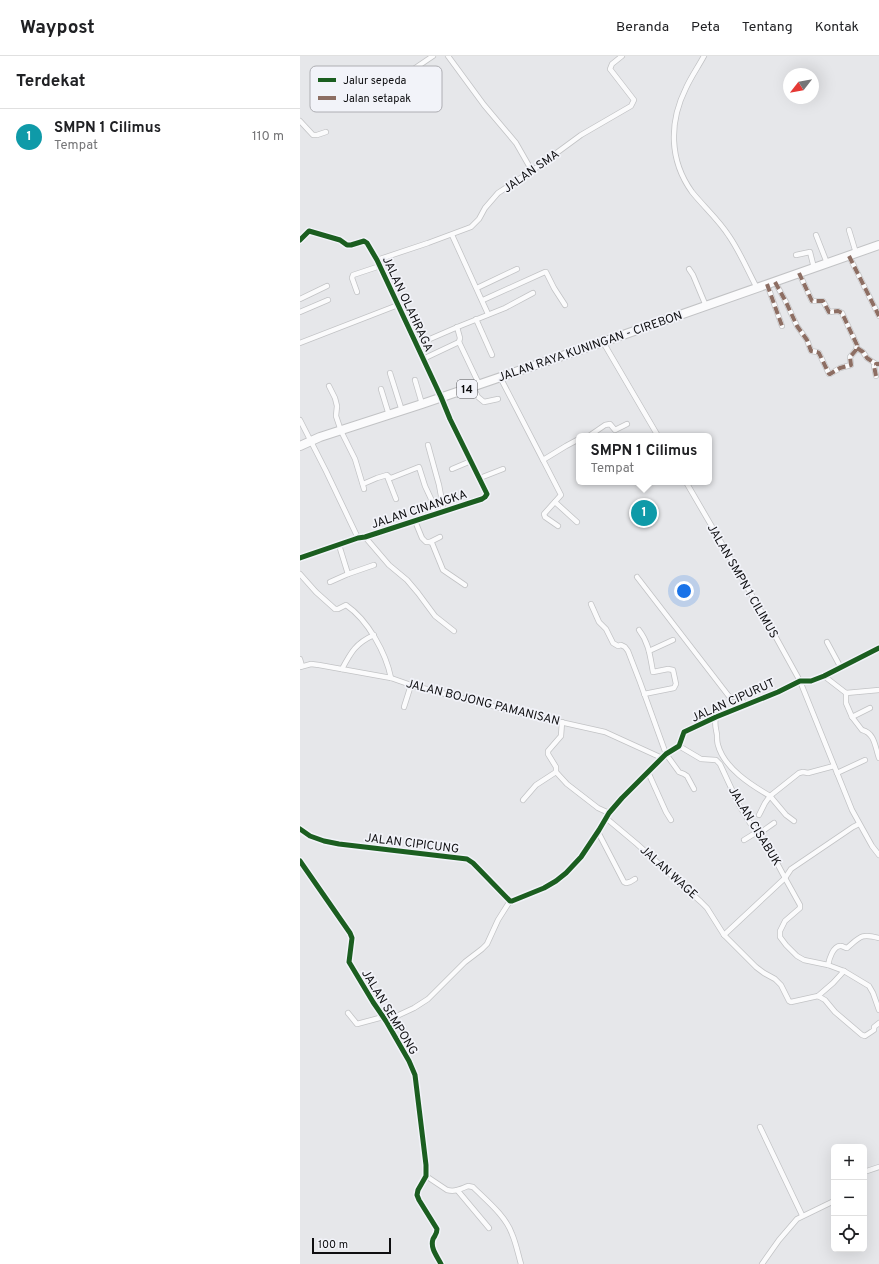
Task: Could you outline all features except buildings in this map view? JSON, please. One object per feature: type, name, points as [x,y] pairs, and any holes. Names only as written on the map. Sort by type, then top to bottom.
[{"type":"highway","name":"JALAN RAYA KUNINGAN - CIREBON","points":[[300,446],[310,441],[633,332],[879,245]]},
{"type":"street","points":[[419,66],[434,56]]},
{"type":"street","points":[[448,56],[484,105],[516,143],[532,171]]},
{"type":"street","name":"JALAN SMA","points":[[378,260],[471,227],[479,219],[485,208],[498,193],[532,171],[581,135],[631,106],[634,100],[610,69],[612,64],[622,56]]},
{"type":"street","points":[[704,56],[686,88],[678,112],[674,127],[676,156],[680,170],[692,192],[729,236],[757,288]]},
{"type":"street","points":[[300,121],[313,134],[316,135],[326,132]]},
{"type":"street","points":[[849,230],[852,254],[879,316]]},
{"type":"street","name":"JALAN OLAHRAGA","points":[[300,240],[309,231],[340,240],[351,245],[365,242],[378,260],[441,397]]},
{"type":"street","points":[[452,235],[483,300],[488,314]]},
{"type":"street","points":[[816,235],[827,263]]},
{"type":"street","points":[[796,255],[810,252],[814,268]]},
{"type":"street","points":[[357,292],[352,278],[353,275],[380,266]]},
{"type":"street","points":[[477,288],[517,269]]},
{"type":"street","points":[[689,269],[706,306]]},
{"type":"street","points":[[483,300],[546,272],[565,305]]},
{"type":"street","points":[[799,273],[812,302],[823,300],[829,312],[838,311],[842,313],[857,348],[863,352],[867,358],[878,364],[874,368],[876,376]]},
{"type":"street","points":[[771,283],[786,302],[797,326],[807,340],[812,351],[819,353],[829,374],[851,365],[850,357],[857,348]]},
{"type":"street","points":[[771,283],[782,326]]},
{"type":"street","points":[[300,299],[327,286]]},
{"type":"street","points":[[416,345],[505,308],[533,293]]},
{"type":"street","points":[[300,312],[328,300]]},
{"type":"street","points":[[300,343],[398,305]]},
{"type":"street","points":[[476,319],[492,355]]},
{"type":"street","points":[[457,327],[460,338],[459,342],[476,386],[478,397],[484,402],[498,399]]},
{"type":"street","points":[[423,359],[459,342]]},
{"type":"street","points":[[603,342],[656,433]]},
{"type":"street","points":[[390,373],[402,411]]},
{"type":"street","points":[[500,377],[561,493],[561,496],[544,514],[558,526]]},
{"type":"street","points":[[415,380],[422,404]]},
{"type":"street","points":[[329,386],[335,398],[337,406],[336,416],[341,431],[351,450],[363,487],[377,478],[387,475],[391,478],[419,468],[432,501],[435,515]]},
{"type":"street","points":[[381,389],[389,415]]},
{"type":"street","name":"JALAN CINANGKA","points":[[300,558],[358,538],[435,515],[485,497],[487,494],[486,490],[450,419],[441,397]]},
{"type":"street","points":[[300,420],[326,470],[358,538]]},
{"type":"street","points":[[593,433],[605,425],[610,424],[615,430],[627,424]]},
{"type":"street","points":[[543,460],[576,441]]},
{"type":"street","points":[[428,445],[440,485],[444,512]]},
{"type":"street","points":[[452,469],[471,461]]},
{"type":"street","points":[[480,478],[503,469]]},
{"type":"street","points":[[387,475],[396,498]]},
{"type":"street","name":"JALAN SMPN 1 CILIMUS","points":[[688,485],[800,681],[859,824],[873,849],[879,855]]},
{"type":"street","points":[[555,502],[577,522]]},
{"type":"street","points":[[415,521],[423,540],[426,542],[430,542],[440,537]]},
{"type":"street","points":[[365,537],[389,565],[407,580],[418,592],[435,616],[454,631]]},
{"type":"street","points":[[430,542],[443,570],[465,585]]},
{"type":"street","points":[[339,545],[348,574]]},
{"type":"street","points":[[330,582],[374,564]]},
{"type":"street","points":[[300,574],[316,592],[335,609],[346,606],[352,610],[374,636],[392,678]]},
{"type":"street","points":[[637,577],[728,695],[740,697],[745,705]]},
{"type":"street","points":[[591,604],[597,619],[606,629],[613,643],[618,646],[621,645],[625,647],[628,651],[640,682],[664,756],[679,772],[687,776],[694,789]]},
{"type":"street","points":[[638,630],[645,638],[653,672],[668,669],[673,670],[676,684],[674,688],[644,694]]},
{"type":"street","points":[[342,669],[352,651],[366,639],[374,636]]},
{"type":"street","points":[[649,651],[673,640]]},
{"type":"street","points":[[827,642],[841,668]]},
{"type":"street","name":"JALAN CIPURUT","points":[[510,901],[523,897],[556,881],[566,873],[581,856],[607,816],[622,798],[664,756],[679,746],[684,732],[716,717],[778,692],[800,681],[811,681],[824,676],[879,648]]},
{"type":"street","points":[[300,659],[301,666]]},
{"type":"street","name":"JALAN BOJONG PAMANISAN","points":[[301,666],[311,664],[319,665],[392,678],[411,685],[605,732],[664,756]]},
{"type":"street","points":[[824,676],[846,694],[879,690]]},
{"type":"street","points":[[404,708],[411,685]]},
{"type":"street","points":[[846,694],[846,703],[852,717],[862,730],[866,731],[872,736],[878,746],[879,758]]},
{"type":"street","points":[[852,717],[870,708]]},
{"type":"street","points":[[716,717],[714,725],[717,744],[731,769],[770,796],[786,815],[794,821]]},
{"type":"street","points":[[523,800],[536,785],[556,772],[556,767],[548,754],[548,750],[561,736],[562,722]]},
{"type":"street","name":"JALAN CISABUK","points":[[679,746],[701,759],[716,760],[739,805],[759,832],[801,906],[785,921],[780,931],[780,937],[797,956],[844,971],[869,986],[879,1010]]},
{"type":"street","points":[[837,773],[865,760]]},
{"type":"street","points":[[759,814],[770,796],[799,773],[808,773],[834,766]]},
{"type":"street","name":"JALAN WAGE","points":[[556,772],[567,784],[598,808],[701,902],[707,908],[724,935],[756,967],[775,979],[781,985],[789,1001],[791,1002],[818,996]]},
{"type":"street","points":[[648,772],[671,820]]},
{"type":"street","points":[[744,840],[774,823]]},
{"type":"street","points":[[724,935],[785,878],[791,869],[859,824]]},
{"type":"street","name":"JALAN CIPICUNG","points":[[300,829],[310,836],[339,844],[467,859],[473,863],[510,901]]},
{"type":"street","points":[[598,832],[624,882],[630,882],[635,879]]},
{"type":"street","name":"JALAN SEMPONG","points":[[300,861],[350,933],[352,938],[349,962],[385,1019],[409,1061],[415,1075],[426,1165],[426,1176],[418,1190],[417,1195],[435,1226],[437,1233],[433,1239],[432,1246],[441,1264]]},
{"type":"street","points":[[348,1013],[357,1024],[385,1019],[414,1008],[428,999],[484,946],[510,901]]},
{"type":"street","points":[[828,965],[833,953],[839,945],[847,948],[858,939],[866,935],[879,938]]},
{"type":"street","points":[[844,971],[818,996],[825,1000],[835,1012],[862,1035],[865,1036],[872,1032],[874,1027],[879,1023]]},
{"type":"street","points":[[760,1127],[802,1215]]},
{"type":"street","points":[[867,1171],[879,1167]]},
{"type":"street","points":[[426,1176],[447,1190],[458,1191],[471,1186],[499,1213],[512,1234],[522,1264]]},
{"type":"street","points":[[458,1191],[489,1228]]},
{"type":"street","points":[[762,1264],[797,1218],[831,1202]]},
{"type":"marked path","points":[[849,256],[879,316]]},
{"type":"marked path","points":[[775,282],[797,326],[807,340],[811,351],[819,353],[829,374],[840,368],[851,365],[850,357],[856,350],[857,345],[842,313],[838,311],[829,312],[823,301],[812,301],[799,273]]},
{"type":"marked path","points":[[767,284],[782,326]]},
{"type":"marked path","points":[[857,348],[863,352],[867,358],[876,364]]},
{"type":"marked path","points":[[876,376],[874,366],[879,364]]},
{"type":"cycle path","points":[[300,240],[309,231],[340,240],[347,245],[364,241],[367,243],[377,260],[450,419],[487,494],[482,499],[300,558]]},
{"type":"cycle path","points":[[300,829],[310,836],[339,844],[467,859],[473,863],[510,901],[512,901],[544,888],[566,873],[581,857],[609,813],[666,754],[679,746],[684,732],[716,717],[778,692],[800,681],[811,681],[824,676],[879,648]]},
{"type":"cycle path","points":[[300,861],[350,933],[352,938],[349,962],[386,1021],[409,1061],[415,1075],[426,1165],[426,1176],[418,1190],[417,1195],[437,1229],[432,1246],[441,1264]]},
{"type":"place","name":"SMPN 1 Cilimus","points":[[644,513]]}]
